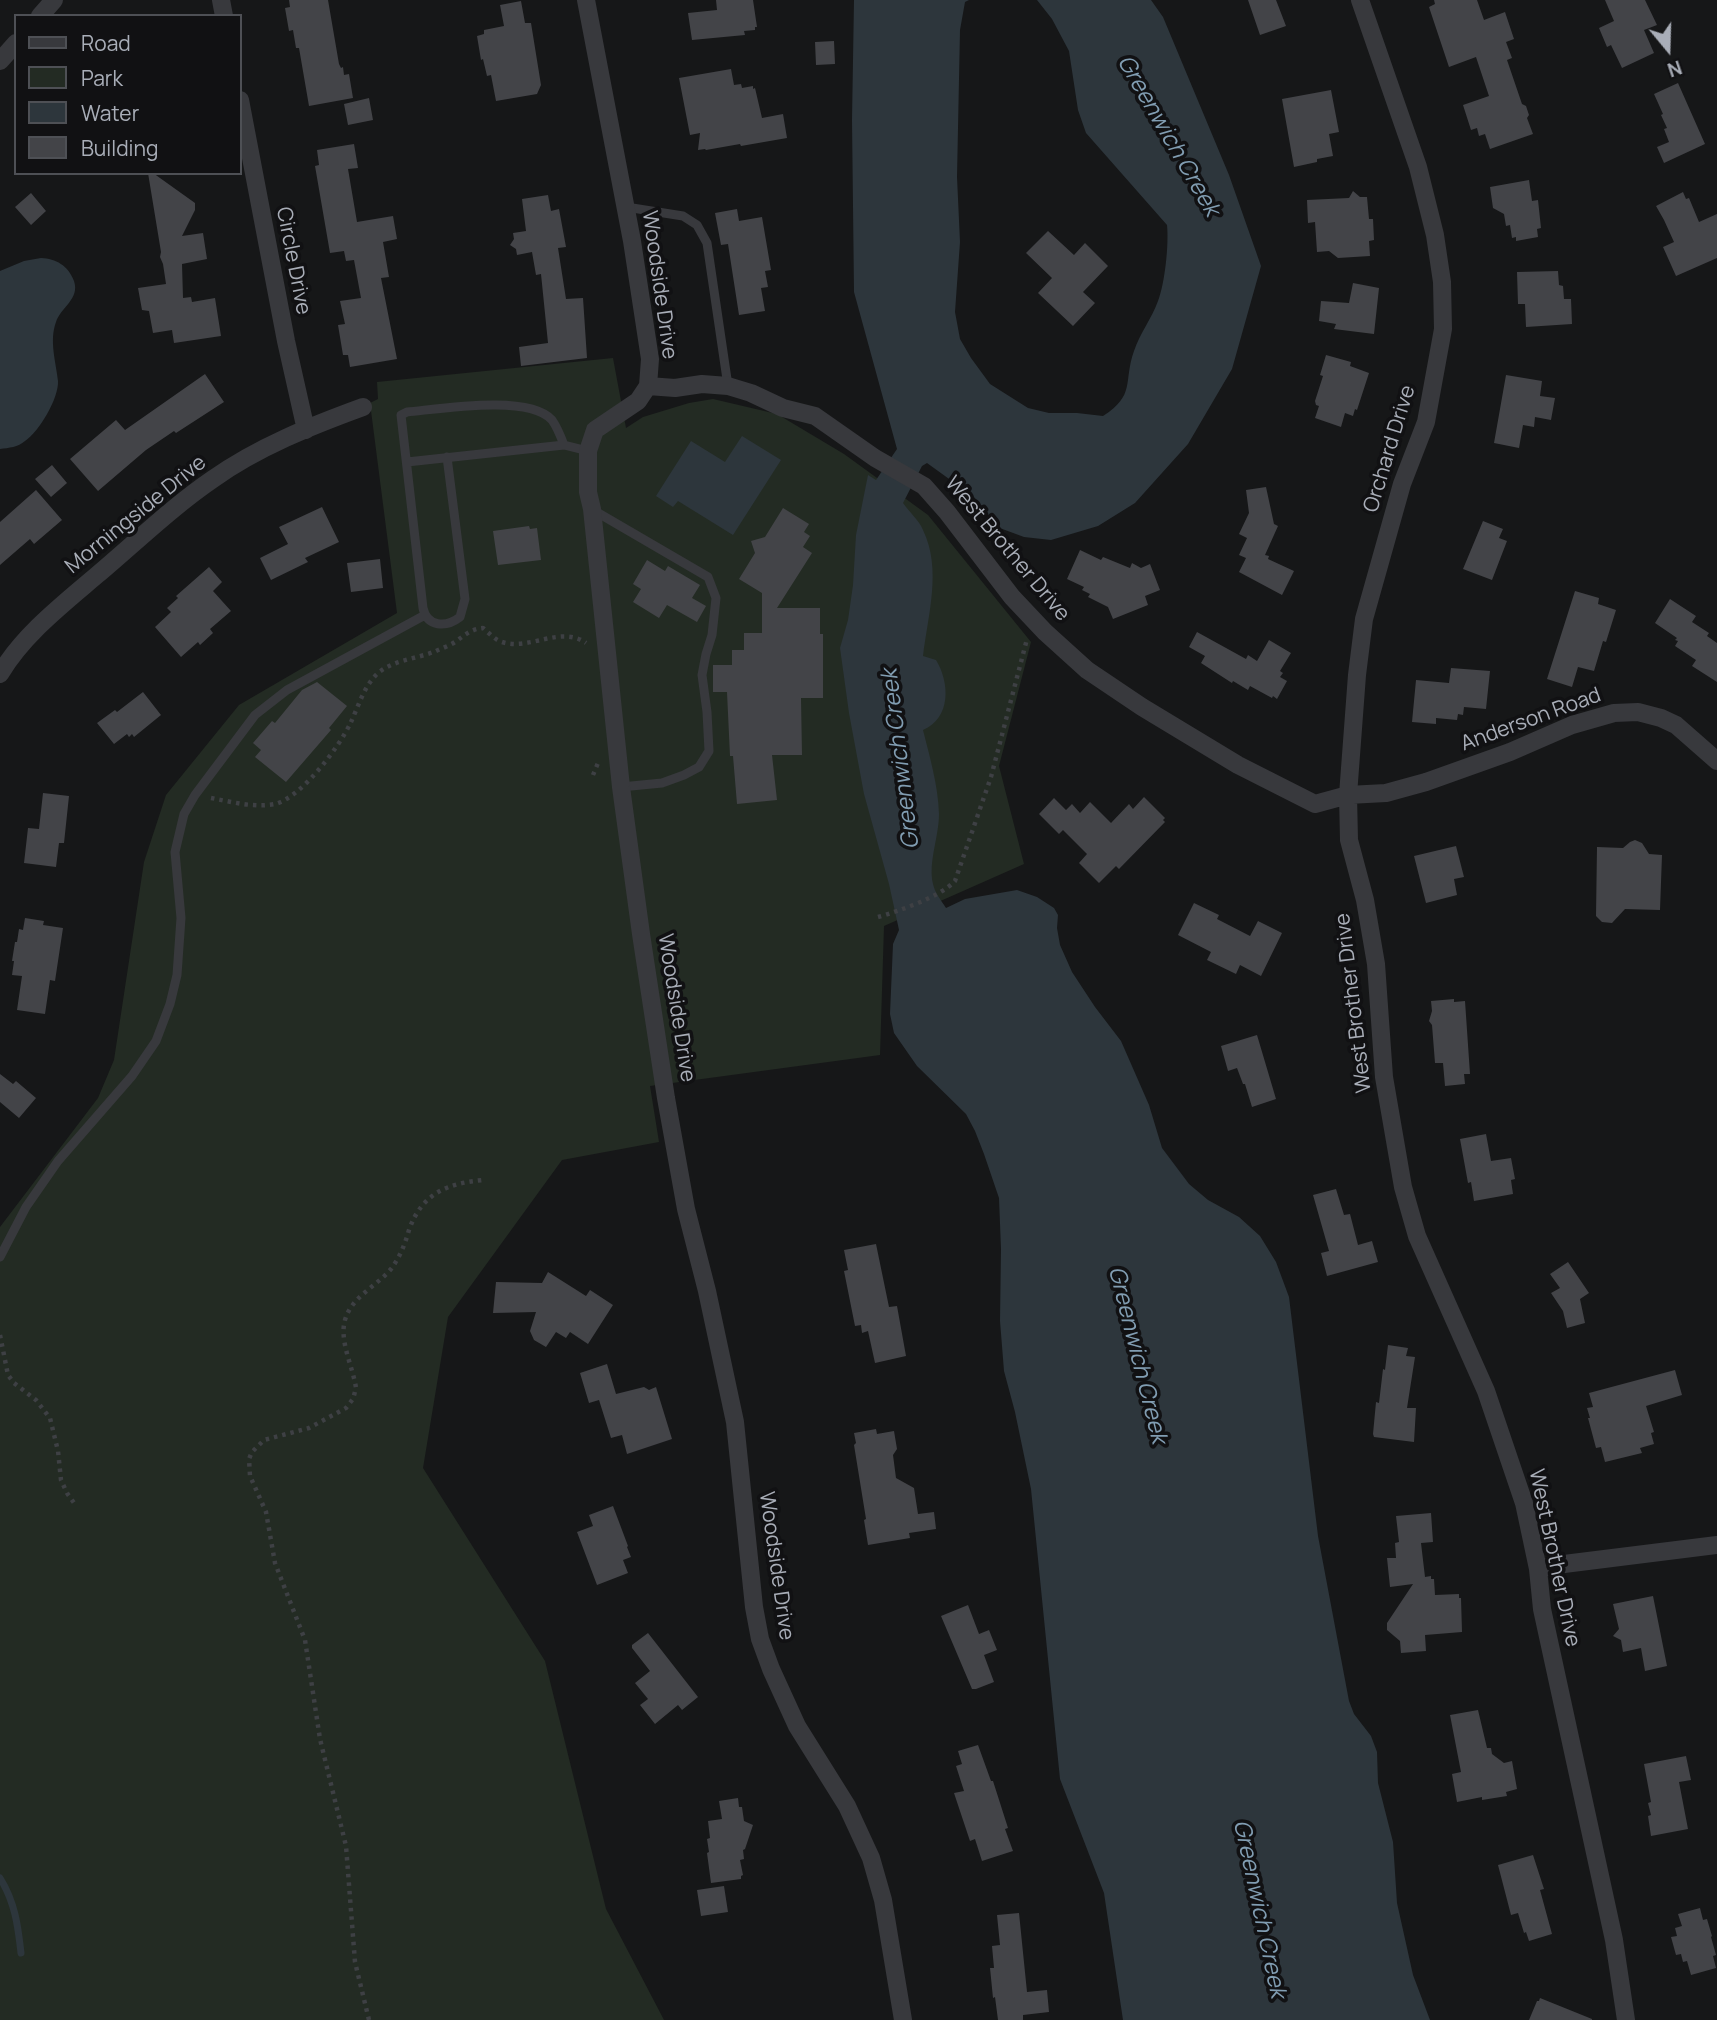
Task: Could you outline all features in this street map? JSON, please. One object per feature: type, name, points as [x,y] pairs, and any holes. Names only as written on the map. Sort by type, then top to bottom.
[{"type":"street","points":[[42,14],[54,0]]},
{"type":"street","name":"Woodside Drive","points":[[586,0],[632,241],[650,359],[648,386],[638,401],[595,430],[588,451],[588,492],[621,787],[671,1126],[686,1209],[735,1422],[760,1639],[797,1726],[847,1806],[871,1858],[883,1900],[903,2020]]},
{"type":"street","name":"Orchard Drive","points":[[1348,795],[1364,619],[1402,484],[1426,422],[1443,329],[1442,282],[1435,235],[1419,167],[1360,0]]},
{"type":"street","points":[[0,61],[14,45]]},
{"type":"street","name":"Circle Drive","points":[[242,110],[286,341],[306,429]]},
{"type":"street","name":"West Brother Drive","points":[[648,386],[727,386],[751,393],[783,408],[815,416],[875,458],[924,486],[1012,597],[1087,670],[1238,765],[1315,804],[1348,795],[1349,839],[1365,900],[1376,964],[1384,1077],[1403,1187],[1417,1236],[1486,1391],[1524,1503],[1538,1569],[1542,1609],[1614,1940],[1626,2020]]},
{"type":"street","name":"Morningside Drive","points":[[0,674],[20,647],[60,607],[196,492],[235,464],[306,429],[363,407]]},
{"type":"street","name":"Anderson Road","points":[[1348,795],[1386,793],[1426,782],[1510,752],[1572,725],[1614,713],[1638,712],[1661,718],[1676,725],[1717,761]]},
{"type":"street","points":[[1538,1569],[1717,1545]]},
{"type":"lane","points":[[625,207],[683,216],[698,225],[707,243],[727,386]]},
{"type":"lane","points":[[447,457],[465,599],[460,617],[451,623],[433,623],[425,615],[421,593],[401,415],[407,412],[500,404],[536,409],[553,421],[564,445]]},
{"type":"lane","points":[[407,462],[564,445],[588,451]]},
{"type":"lane","points":[[592,509],[708,577],[716,598],[712,635],[702,675],[709,751],[699,767],[684,775],[662,783],[621,787]]},
{"type":"lane","points":[[0,1257],[26,1207],[58,1161],[132,1076],[156,1041],[170,1004],[177,975],[181,918],[175,852],[184,814],[195,795],[255,715],[266,705],[287,690],[425,615]]},
{"type":"path","points":[[878,917],[892,914],[944,890],[955,881],[991,777],[1032,618]]},
{"type":"path","points":[[195,795],[245,805],[280,802],[300,789],[341,742],[374,677],[393,665],[430,654],[469,631],[483,628],[499,641],[516,644],[572,636],[589,646]]},
{"type":"path","points":[[593,775],[602,751]]},
{"type":"path","points":[[367,2019],[355,1962],[346,1846],[320,1739],[305,1640],[275,1563],[265,1512],[250,1476],[249,1459],[264,1440],[309,1428],[350,1404],[356,1388],[344,1339],[344,1321],[349,1310],[356,1300],[392,1268],[406,1242],[413,1220],[431,1196],[446,1186],[484,1180]]},
{"type":"path","points":[[0,1335],[8,1375],[36,1400],[50,1418],[58,1451],[61,1480],[74,1503]]},
{"type":"green space","points":[[613,358],[626,428],[643,417],[689,403],[713,399],[777,414],[844,454],[928,515],[1031,642],[999,766],[1024,864],[884,926],[880,1055],[650,1086],[659,1142],[562,1160],[448,1317],[423,1468],[545,1661],[606,1909],[664,2020],[0,2020],[0,1227],[98,1098],[114,1060],[144,862],[166,795],[239,705],[397,613],[370,403],[378,399],[377,382]]},
{"type":"water","name":"Greenwich Creek","points":[[854,0],[969,0],[965,2],[960,30],[957,177],[960,242],[955,312],[960,339],[990,384],[1028,408],[1049,413],[1103,416],[1120,401],[1127,387],[1134,351],[1158,301],[1166,263],[1167,225],[1086,133],[1078,110],[1069,51],[1052,19],[1037,0],[1151,0],[1163,17],[1229,175],[1261,266],[1232,369],[1188,444],[1135,503],[1098,526],[1051,540],[1024,537],[997,527],[974,497],[927,463],[922,466],[903,503],[921,526],[929,545],[933,576],[923,656],[936,660],[941,669],[945,689],[943,709],[939,717],[923,730],[939,814],[932,876],[935,890],[946,908],[965,899],[1017,890],[1037,897],[1054,908],[1058,915],[1060,945],[1072,972],[1121,1041],[1149,1105],[1162,1148],[1189,1184],[1208,1200],[1239,1217],[1260,1236],[1276,1262],[1289,1297],[1318,1536],[1349,1701],[1354,1714],[1371,1736],[1377,1752],[1378,1783],[1393,1842],[1397,1903],[1413,1975],[1430,2020],[1123,2020],[1104,1893],[1060,1779],[1031,1489],[1004,1371],[1000,1321],[999,1198],[975,1131],[966,1114],[917,1066],[894,1033],[890,1014],[893,944],[899,930],[864,794],[840,648],[848,620],[856,535],[868,475],[876,480],[897,449],[854,292]]},
{"type":"water","points":[[41,258],[56,261],[65,267],[75,287],[72,298],[58,317],[54,329],[57,388],[47,414],[30,437],[16,446],[0,449],[0,271],[24,261]]},
{"type":"water","points":[[742,436],[781,460],[733,535],[678,501],[673,507],[656,496],[691,441],[725,462]]},
{"type":"building","points":[[289,0],[328,0],[339,64],[343,67],[344,75],[349,74],[353,98],[309,106],[299,48],[296,48],[293,30],[289,31],[285,8],[290,7]]},
{"type":"building","points":[[716,0],[753,0],[757,27],[755,30],[744,31],[745,35],[692,40],[688,13],[717,10]]},
{"type":"building","points":[[1248,0],[1276,0],[1286,26],[1260,35]]},
{"type":"building","points":[[1434,0],[1477,0],[1484,20],[1505,12],[1514,39],[1506,42],[1512,58],[1507,60],[1522,104],[1526,106],[1533,134],[1490,149],[1485,134],[1479,136],[1477,128],[1471,130],[1463,105],[1489,96],[1476,57],[1449,67],[1429,7],[1435,4]]},
{"type":"building","points":[[1605,0],[1645,0],[1657,25],[1644,30],[1654,53],[1622,68],[1611,45],[1607,47],[1599,28],[1614,21]]},
{"type":"building","points":[[521,1],[525,23],[531,23],[541,85],[537,94],[496,101],[491,75],[487,76],[483,59],[481,60],[477,36],[484,34],[484,30],[504,26],[500,5]]},
{"type":"building","points":[[834,41],[835,64],[816,65],[815,42]]},
{"type":"building","points":[[731,69],[734,85],[755,88],[762,118],[783,114],[787,138],[698,150],[700,133],[690,135],[679,78]]},
{"type":"building","points":[[1678,83],[1705,144],[1664,163],[1657,147],[1669,142],[1664,129],[1667,128],[1654,94]]},
{"type":"building","points":[[1331,90],[1339,132],[1329,134],[1333,156],[1294,167],[1282,99]]},
{"type":"building","points":[[369,98],[373,120],[348,125],[344,104]]},
{"type":"building","points":[[354,144],[358,168],[348,169],[357,222],[393,216],[397,239],[383,242],[389,277],[381,278],[397,359],[350,367],[348,355],[343,355],[338,325],[345,324],[340,301],[361,298],[354,260],[346,261],[344,251],[330,253],[315,166],[319,165],[317,150]]},
{"type":"building","points":[[148,175],[156,175],[195,203],[195,210],[182,236],[203,233],[207,259],[182,264],[183,298],[191,297],[192,302],[215,298],[221,336],[174,343],[172,330],[153,333],[149,311],[142,310],[138,288],[166,284]]},
{"type":"building","points":[[1529,180],[1532,201],[1538,200],[1541,228],[1537,229],[1538,237],[1516,241],[1516,237],[1512,238],[1510,225],[1506,226],[1504,214],[1493,208],[1490,187]]},
{"type":"building","points":[[1353,191],[1360,197],[1367,197],[1369,219],[1373,219],[1374,240],[1369,241],[1370,256],[1338,258],[1329,251],[1317,252],[1315,222],[1308,223],[1307,200],[1349,198]]},
{"type":"building","points":[[1683,192],[1686,199],[1689,198],[1699,222],[1717,214],[1717,258],[1676,276],[1663,247],[1674,242],[1656,206]]},
{"type":"building","points":[[31,193],[46,211],[31,225],[15,207]]},
{"type":"building","points":[[548,195],[551,211],[559,209],[566,247],[558,248],[566,299],[583,298],[587,358],[521,366],[519,347],[548,343],[541,274],[536,275],[532,252],[517,255],[516,249],[510,245],[514,239],[513,233],[526,231],[522,199]]},
{"type":"building","points":[[737,209],[739,221],[762,217],[771,270],[765,271],[768,287],[761,288],[765,311],[739,315],[728,244],[721,245],[715,213]]},
{"type":"building","points":[[1048,231],[1074,255],[1085,243],[1108,266],[1083,292],[1095,303],[1073,326],[1038,293],[1052,278],[1026,253]]},
{"type":"building","points":[[1558,271],[1564,299],[1571,299],[1572,324],[1526,327],[1525,304],[1518,304],[1517,272]]},
{"type":"building","points":[[1353,283],[1379,288],[1374,334],[1334,329],[1336,324],[1319,321],[1321,301],[1349,303]]},
{"type":"building","points":[[1326,355],[1351,362],[1350,366],[1369,373],[1357,410],[1355,409],[1353,416],[1345,413],[1341,427],[1315,418],[1319,406],[1315,401]]},
{"type":"building","points":[[205,374],[224,402],[146,450],[98,491],[70,459],[116,420],[125,430]]},
{"type":"building","points":[[1506,375],[1542,381],[1540,396],[1555,398],[1551,420],[1535,417],[1534,427],[1523,425],[1519,448],[1494,443]]},
{"type":"building","points":[[52,465],[67,483],[51,497],[35,479]]},
{"type":"building","points":[[1266,487],[1274,524],[1278,526],[1265,555],[1294,571],[1282,595],[1239,572],[1246,558],[1239,555],[1247,538],[1239,534],[1249,513],[1246,490]]},
{"type":"building","points":[[36,490],[62,520],[34,544],[30,539],[0,565],[0,522]]},
{"type":"building","points":[[322,507],[339,542],[305,558],[308,562],[271,580],[260,558],[288,544],[279,527]]},
{"type":"building","points":[[783,508],[809,524],[804,532],[810,536],[803,547],[812,553],[777,608],[820,608],[820,634],[823,634],[823,698],[801,698],[802,755],[772,755],[777,800],[737,804],[733,756],[730,756],[727,692],[713,692],[713,665],[732,665],[732,650],[744,650],[744,633],[762,633],[762,593],[739,579],[755,553],[751,541],[765,537]]},
{"type":"building","points":[[1483,521],[1503,529],[1499,538],[1507,541],[1492,580],[1463,569]]},
{"type":"building","points":[[529,526],[530,529],[537,528],[541,560],[498,565],[493,531]]},
{"type":"building","points":[[1080,550],[1101,560],[1103,557],[1130,568],[1132,563],[1141,568],[1150,564],[1160,590],[1145,596],[1148,605],[1113,619],[1108,607],[1088,597],[1090,594],[1082,590],[1084,587],[1067,579]]},
{"type":"building","points":[[380,559],[383,588],[351,592],[347,563]]},
{"type":"building","points":[[647,560],[665,571],[668,566],[700,585],[692,598],[706,606],[697,622],[667,605],[659,618],[633,602],[641,589],[633,584]]},
{"type":"building","points":[[209,567],[222,582],[213,591],[231,611],[210,629],[213,633],[200,645],[198,642],[181,657],[155,627],[171,612],[167,608],[178,598],[176,596]]},
{"type":"building","points":[[1575,591],[1599,598],[1598,604],[1616,610],[1594,671],[1578,667],[1572,687],[1547,679]]},
{"type":"building","points":[[1670,599],[1696,616],[1692,622],[1709,633],[1707,636],[1717,643],[1717,682],[1692,666],[1696,660],[1675,646],[1677,638],[1655,623]]},
{"type":"building","points":[[1197,632],[1246,659],[1248,655],[1257,661],[1269,640],[1291,653],[1280,671],[1283,673],[1280,677],[1287,681],[1277,699],[1250,686],[1248,690],[1233,681],[1232,683],[1201,663],[1205,656],[1189,647]]},
{"type":"building","points":[[1451,668],[1490,671],[1486,709],[1464,707],[1463,715],[1458,714],[1457,720],[1436,718],[1436,724],[1412,722],[1416,680],[1449,683]]},
{"type":"building","points":[[317,682],[347,706],[329,728],[331,730],[286,782],[255,757],[261,750],[253,743],[272,721],[275,723],[302,690]]},
{"type":"building","points":[[143,692],[161,715],[134,737],[127,734],[114,744],[97,723]]},
{"type":"building","points":[[43,793],[69,796],[64,843],[59,843],[56,867],[24,863],[28,828],[39,829]]},
{"type":"building","points":[[1144,797],[1165,818],[1165,822],[1119,869],[1116,866],[1099,883],[1079,863],[1087,854],[1063,830],[1059,834],[1039,814],[1054,798],[1066,810],[1072,804],[1080,813],[1090,802],[1111,823],[1129,804],[1133,809]]},
{"type":"building","points":[[1635,840],[1642,843],[1649,854],[1662,855],[1660,910],[1625,909],[1612,923],[1602,922],[1596,916],[1597,847],[1623,848]]},
{"type":"building","points":[[1456,846],[1464,877],[1454,879],[1457,895],[1426,903],[1414,856]]},
{"type":"building","points":[[1194,903],[1219,915],[1217,919],[1250,936],[1258,921],[1282,933],[1261,976],[1240,965],[1236,974],[1207,960],[1211,952],[1178,935]]},
{"type":"building","points":[[25,918],[44,921],[43,925],[63,928],[55,981],[50,980],[45,1014],[17,1010],[22,976],[12,975],[12,961],[15,942],[19,929],[23,930]]},
{"type":"building","points":[[1454,999],[1454,1002],[1465,1001],[1470,1074],[1464,1074],[1465,1084],[1445,1086],[1443,1063],[1435,1063],[1432,1025],[1429,1021],[1431,1001]]},
{"type":"building","points":[[1257,1035],[1276,1099],[1252,1107],[1237,1068],[1228,1071],[1221,1046]]},
{"type":"building","points":[[0,1074],[13,1084],[16,1081],[36,1098],[19,1118],[0,1102]]},
{"type":"building","points":[[1486,1134],[1491,1161],[1511,1158],[1515,1179],[1511,1180],[1513,1194],[1474,1201],[1460,1139]]},
{"type":"building","points":[[1336,1189],[1344,1215],[1350,1214],[1358,1245],[1372,1241],[1378,1262],[1327,1276],[1321,1253],[1329,1251],[1313,1195]]},
{"type":"building","points":[[876,1244],[889,1307],[897,1306],[906,1356],[875,1363],[868,1331],[862,1333],[861,1325],[855,1326],[844,1271],[848,1270],[844,1250]]},
{"type":"building","points":[[1568,1262],[1589,1293],[1580,1299],[1585,1323],[1567,1328],[1563,1311],[1551,1293],[1560,1288],[1550,1274]]},
{"type":"building","points":[[548,1272],[586,1296],[590,1290],[613,1305],[588,1344],[570,1332],[566,1338],[556,1332],[546,1347],[534,1340],[530,1331],[536,1312],[493,1313],[496,1282],[542,1283]]},
{"type":"building","points":[[1388,1345],[1408,1348],[1406,1356],[1415,1357],[1407,1408],[1416,1408],[1414,1442],[1374,1437],[1373,1434],[1376,1402],[1379,1403]]},
{"type":"building","points":[[607,1364],[616,1394],[656,1387],[672,1439],[627,1454],[622,1435],[611,1438],[599,1400],[589,1403],[580,1373]]},
{"type":"building","points":[[1675,1370],[1682,1395],[1646,1406],[1654,1432],[1651,1433],[1654,1444],[1640,1448],[1642,1453],[1605,1462],[1601,1447],[1596,1448],[1588,1418],[1587,1408],[1593,1407],[1589,1393]]},
{"type":"building","points":[[876,1429],[877,1434],[894,1431],[897,1449],[893,1455],[896,1478],[914,1488],[918,1514],[934,1512],[936,1529],[909,1533],[910,1538],[868,1545],[854,1433]]},
{"type":"building","points":[[613,1506],[631,1557],[623,1560],[628,1573],[597,1585],[577,1532],[593,1526],[589,1515]]},
{"type":"building","points":[[1431,1513],[1433,1542],[1421,1543],[1425,1577],[1431,1576],[1431,1579],[1434,1579],[1435,1595],[1459,1594],[1462,1632],[1425,1635],[1426,1651],[1401,1653],[1400,1641],[1387,1630],[1387,1623],[1413,1584],[1390,1587],[1387,1558],[1396,1558],[1395,1543],[1399,1542],[1396,1516]]},
{"type":"building","points":[[1653,1596],[1667,1666],[1645,1671],[1641,1648],[1623,1652],[1621,1640],[1613,1636],[1619,1629],[1613,1604]]},
{"type":"building","points":[[968,1605],[979,1634],[989,1630],[997,1650],[984,1655],[994,1682],[976,1689],[972,1689],[941,1616]]},
{"type":"building","points":[[648,1633],[698,1697],[682,1710],[678,1705],[655,1724],[640,1705],[648,1699],[635,1683],[650,1671],[632,1648],[632,1645]]},
{"type":"building","points":[[1478,1710],[1487,1748],[1491,1748],[1492,1754],[1504,1763],[1512,1761],[1517,1789],[1506,1792],[1507,1796],[1457,1802],[1452,1774],[1461,1772],[1450,1715]]},
{"type":"building","points":[[978,1745],[993,1781],[1013,1851],[982,1861],[975,1839],[970,1841],[954,1793],[964,1791],[956,1766],[962,1764],[958,1751]]},
{"type":"building","points":[[1686,1756],[1691,1780],[1679,1782],[1688,1829],[1651,1836],[1648,1803],[1651,1802],[1644,1764]]},
{"type":"building","points":[[738,1798],[744,1821],[753,1825],[743,1850],[744,1859],[740,1860],[743,1875],[741,1879],[711,1883],[707,1853],[707,1839],[710,1838],[708,1821],[722,1819],[719,1801]]},
{"type":"building","points":[[1533,1855],[1544,1889],[1540,1890],[1552,1934],[1529,1941],[1518,1913],[1511,1915],[1498,1865]]},
{"type":"building","points":[[724,1886],[728,1912],[701,1916],[697,1890]]},
{"type":"building","points":[[1700,1908],[1703,1920],[1707,1919],[1712,1936],[1716,1968],[1691,1975],[1687,1961],[1683,1962],[1681,1954],[1676,1955],[1671,1937],[1677,1936],[1675,1928],[1682,1926],[1678,1914]]},
{"type":"building","points":[[1019,1913],[1027,1992],[1047,1990],[1049,2012],[1023,2015],[1023,2020],[998,2020],[990,1968],[994,1968],[992,1946],[1000,1945],[997,1915]]},
{"type":"building","points":[[1540,1998],[1592,2019],[1592,2020],[1529,2020]]},
{"type":"waterway","points":[[0,1878],[12,1905],[21,1953]]}]
